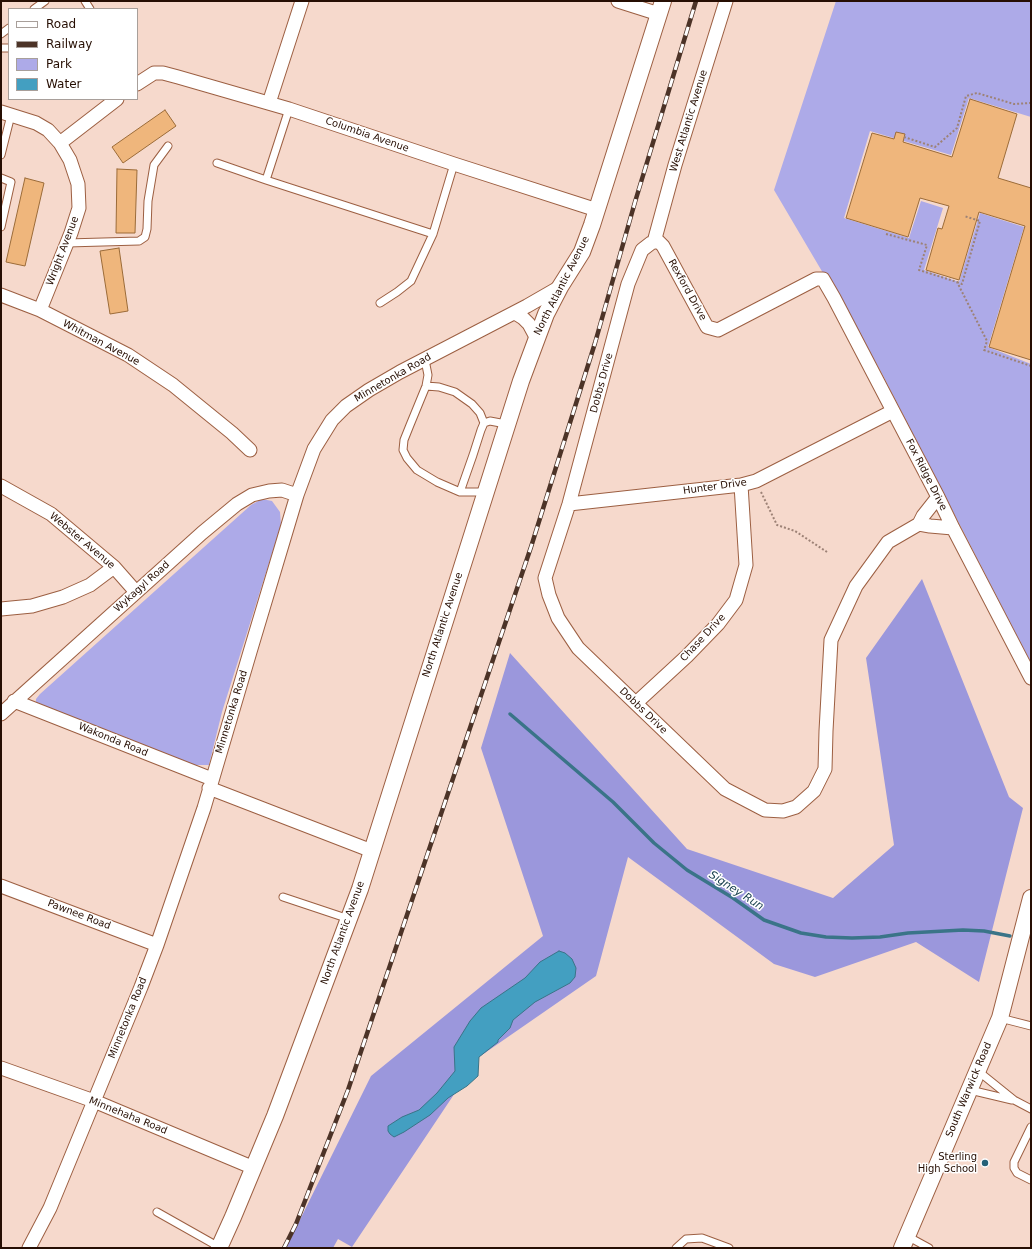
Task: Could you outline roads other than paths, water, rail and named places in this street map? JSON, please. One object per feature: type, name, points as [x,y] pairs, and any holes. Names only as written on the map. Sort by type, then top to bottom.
[{"type":"street","points":[[269,102],[302,1]]},
{"type":"street","points":[[618,1],[661,7]]},
{"type":"street","name":"West Atlantic Avenue","points":[[651,244],[674,165],[726,1]]},
{"type":"street","name":"North Atlantic Avenue","points":[[219,1248],[278,1109],[360,889],[486,492],[506,424],[536,337],[560,287],[582,252],[598,210],[661,7]]},
{"type":"street","name":"Columbia Avenue","points":[[138,83],[154,73],[163,73],[269,102],[454,164],[598,210]]},
{"type":"street","points":[[60,143],[116,100]]},
{"type":"street","name":"Wright Avenue","points":[[6,113],[36,123],[48,130],[60,143],[70,160],[78,184],[79,208],[67,243],[40,310]]},
{"type":"street","name":"Rexford Drive","points":[[651,244],[658,241],[663,246],[707,327],[718,330],[816,279]]},
{"type":"street","name":"Dobbs Drive","points":[[651,244],[642,250],[628,284],[569,504],[545,578],[549,595],[558,618],[578,648],[725,789],[765,810],[783,811],[796,807],[814,791],[825,769],[831,640],[856,586],[888,542],[919,524],[923,516],[938,497]]},
{"type":"street","name":"Fox Ridge Drive","points":[[816,279],[823,279],[834,298],[1031,678]]},
{"type":"street","name":"Minnetonka Road","points":[[29,1248],[50,1208],[157,945],[204,808],[297,495],[314,449],[332,420],[346,406],[368,390],[515,313],[560,287]]},
{"type":"street","name":"Whitman Avenue","points":[[1,295],[40,310],[128,355],[167,381],[232,433],[250,450]]},
{"type":"street","points":[[515,313],[529,324],[536,337]]},
{"type":"street","name":"Hunter Drive","points":[[569,504],[740,485],[756,480],[893,411]]},
{"type":"street","name":"Chase Drive","points":[[636,703],[687,656],[718,624],[736,600],[746,565],[740,485]]},
{"type":"street","name":"Webster Avenue","points":[[1,486],[51,514],[114,567],[136,592]]},
{"type":"street","name":"Wykagyl Road","points":[[1,714],[202,533],[237,504],[252,495],[269,491],[282,490],[297,495]]},
{"type":"street","points":[[919,524],[953,528]]},
{"type":"street","points":[[1,609],[32,606],[63,597],[90,585],[114,567]]},
{"type":"street","name":"Wakonda Road","points":[[14,701],[372,851]]},
{"type":"street","name":"Pawnee Road","points":[[1,886],[157,945]]},
{"type":"street","name":"South Warwick Road","points":[[905,1242],[1000,1018],[1031,898]]},
{"type":"street","name":"Minnehaha Road","points":[[1,1068],[94,1101],[254,1168]]},
{"type":"lane","points":[[35,8],[45,1]]},
{"type":"lane","points":[[266,180],[289,109]]},
{"type":"lane","points":[[1,155],[6,113]]},
{"type":"lane","points":[[67,243],[138,241],[145,237],[147,229],[148,201],[154,165],[168,146]]},
{"type":"lane","points":[[217,163],[433,234]]},
{"type":"lane","points":[[380,303],[411,282],[433,234],[454,164]]},
{"type":"lane","points":[[1,178],[11,182],[1,227]]},
{"type":"lane","points":[[425,360],[428,375],[426,386],[404,440],[403,450],[407,458],[417,470],[437,482],[460,492],[486,492]]},
{"type":"lane","points":[[426,386],[439,387],[455,392],[472,404],[480,413],[484,424]]},
{"type":"lane","points":[[460,492],[484,424],[490,422],[506,424]]},
{"type":"lane","points":[[283,896],[349,919]]},
{"type":"lane","points":[[1000,1018],[1031,1026]]},
{"type":"lane","points":[[978,1071],[1014,1100],[1031,1109]]},
{"type":"lane","points":[[970,1090],[1014,1100]]},
{"type":"lane","points":[[1031,1127],[1014,1162],[1014,1168],[1017,1173],[1031,1180]]},
{"type":"lane","points":[[157,1212],[219,1248]]},
{"type":"lane","points":[[676,1248],[676,1246],[686,1239],[702,1238],[729,1248]]},
{"type":"lane","points":[[905,1242],[929,1248]]},
{"type":"water","points":[[559,951],[565,953],[572,959],[576,968],[575,977],[570,983],[535,1002],[513,1020],[510,1028],[498,1040],[498,1042],[479,1057],[478,1076],[467,1086],[448,1098],[430,1115],[404,1132],[394,1137],[390,1134],[388,1131],[388,1126],[402,1117],[419,1110],[437,1093],[455,1071],[454,1047],[470,1021],[481,1008],[525,978],[540,962]]},
{"type":"waterway","name":"Signey Run","points":[[510,714],[613,802],[654,843],[687,870],[733,898],[764,920],[801,933],[826,937],[880,937],[908,933],[963,930],[984,931],[1010,936]]},
{"type":"railway","points":[[284,1248],[296,1224],[348,1090],[531,547],[595,343],[635,202],[696,1]]},
{"type":"place","name":"Sterling High School","points":[[985,1163]]}]
